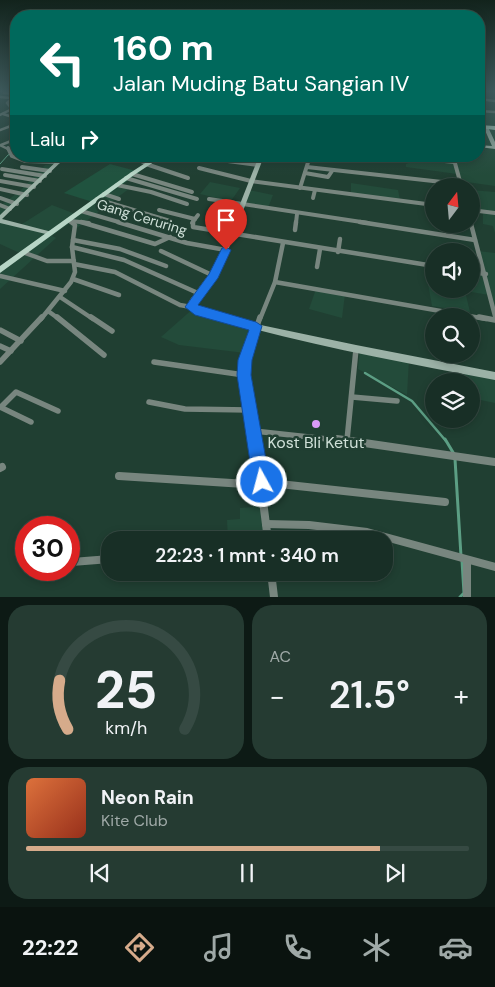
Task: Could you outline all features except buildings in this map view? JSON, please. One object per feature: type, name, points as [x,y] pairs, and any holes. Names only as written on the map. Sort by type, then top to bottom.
[{"type":"main road","points":[[486,128],[495,128]]},
{"type":"main road","points":[[0,270],[150,162]]},
{"type":"street","points":[[486,128],[495,147]]},
{"type":"street","points":[[50,233],[0,220],[58,162]]},
{"type":"street","points":[[141,162],[188,178]]},
{"type":"street","points":[[191,307],[214,276],[226,250],[259,162]]},
{"type":"street","points":[[300,188],[308,162]]},
{"type":"street","points":[[454,162],[459,178]]},
{"type":"street","points":[[22,167],[50,171]]},
{"type":"street","points":[[307,167],[425,181]]},
{"type":"street","points":[[199,168],[251,181],[425,205]]},
{"type":"street","points":[[2,169],[45,176]]},
{"type":"street","points":[[305,174],[328,176],[332,171]]},
{"type":"street","points":[[5,175],[40,181]]},
{"type":"street","points":[[128,176],[192,192]]},
{"type":"street","points":[[128,176],[197,199]]},
{"type":"street","points":[[0,181],[34,187]]},
{"type":"street","points":[[117,185],[151,192],[187,204]]},
{"type":"street","points":[[0,189],[27,195]]},
{"type":"street","points":[[313,198],[316,190]]},
{"type":"street","points":[[104,194],[119,199]]},
{"type":"street","points":[[0,198],[17,204]]},
{"type":"street","points":[[96,199],[170,221]]},
{"type":"street","points":[[208,199],[475,240]]},
{"type":"street","points":[[0,205],[10,209]]},
{"type":"street","points":[[159,210],[197,217],[192,226],[196,228],[425,265]]},
{"type":"street","name":"Gang Ceruring","points":[[81,211],[170,237],[226,250]]},
{"type":"street","points":[[480,212],[495,214]]},
{"type":"street","points":[[294,230],[298,214]]},
{"type":"street","points":[[70,220],[88,223],[155,244],[170,237]]},
{"type":"street","points":[[0,362],[48,311],[73,279],[72,247],[75,225],[70,220]]},
{"type":"street","points":[[473,233],[486,274],[495,316]]},
{"type":"street","points":[[338,252],[340,239]]},
{"type":"street","points":[[73,240],[120,249],[166,266]]},
{"type":"street","points":[[267,531],[262,484],[244,375],[245,360],[256,326],[275,282],[283,243]]},
{"type":"street","points":[[72,247],[124,260],[200,294]]},
{"type":"street","points":[[317,267],[320,249]]},
{"type":"street","points":[[161,251],[214,276]]},
{"type":"street","points":[[25,253],[47,261],[74,263],[107,270],[180,305],[191,307],[199,312],[356,349],[495,376]]},
{"type":"street","points":[[480,273],[486,274]]},
{"type":"street","points":[[0,276],[65,291]]},
{"type":"street","points":[[73,279],[119,295]]},
{"type":"street","points":[[275,282],[495,320]]},
{"type":"street","points":[[60,297],[112,331]]},
{"type":"street","points":[[48,311],[70,325],[104,355]]},
{"type":"street","points":[[0,330],[21,341]]},
{"type":"street","points":[[0,346],[11,351]]},
{"type":"street","points":[[347,440],[356,349]]},
{"type":"street","points":[[154,362],[244,375]]},
{"type":"street","points":[[31,422],[0,407],[16,392],[58,411]]},
{"type":"street","points":[[352,397],[398,401]]},
{"type":"street","points":[[149,402],[185,409],[249,410]]},
{"type":"street","points":[[254,432],[299,434],[495,462]]},
{"type":"street","points":[[119,476],[262,484],[445,502]]},
{"type":"street","points":[[266,524],[286,523],[364,532],[495,567]]},
{"type":"street","points":[[80,561],[101,560]]},
{"type":"street","points":[[467,560],[467,597]]},
{"type":"street","points":[[272,581],[274,597]]},
{"type":"shaded area","points":[[485,119],[495,119],[495,186],[480,184],[480,178],[458,178],[457,174],[406,167],[406,164],[411,162],[485,162]]},
{"type":"shaded area","points":[[58,163],[25,198],[0,220],[0,206],[20,191],[45,165]]},
{"type":"shaded area","points":[[110,164],[140,172],[96,203],[64,193]]},
{"type":"shaded area","points":[[210,182],[240,188],[231,201],[244,205],[237,224],[223,218],[230,201],[200,194]]},
{"type":"shaded area","points":[[351,183],[398,190],[400,200],[351,194]]},
{"type":"shaded area","points":[[121,186],[130,188],[73,231],[70,223],[52,236],[56,238],[0,289],[0,273],[24,255],[0,244],[0,220],[19,226],[52,205],[78,215]]},
{"type":"shaded area","points":[[249,190],[273,195],[268,208],[244,205]]},
{"type":"shaded area","points":[[480,191],[495,192],[495,233],[493,226],[483,224],[483,212],[480,212]]},
{"type":"shaded area","points":[[480,251],[495,253],[495,313],[489,295],[480,294],[480,272],[483,273]]},
{"type":"shaded area","points":[[316,289],[345,294],[342,318],[309,309]]},
{"type":"shaded area","points":[[431,298],[467,298],[469,308],[445,308],[432,306]]},
{"type":"shaded area","points":[[195,307],[260,325],[245,353],[179,345],[161,337]]},
{"type":"shaded area","points":[[360,349],[409,359],[407,395],[358,369]]},
{"type":"shaded area","points":[[461,369],[495,376],[495,403],[480,400],[480,373],[462,373]]},
{"type":"shaded area","points":[[266,484],[269,531],[228,531],[227,520],[240,519],[240,508],[253,507],[252,485]]},
{"type":"waterway","points":[[0,164],[10,154]]},
{"type":"waterway","points":[[365,373],[412,401],[446,441]]},
{"type":"waterway","points":[[445,439],[454,454]]},
{"type":"waterway","points":[[455,459],[461,556]]},
{"type":"waterway","points":[[460,597],[464,593],[462,561]]},
{"type":"place","name":"Kost Bli Ketut","points":[[316,424]]},
{"type":"route","points":[[226,250],[214,276],[192,303],[191,307],[199,312],[256,326],[245,360],[244,375],[245,391],[262,482]]}]
